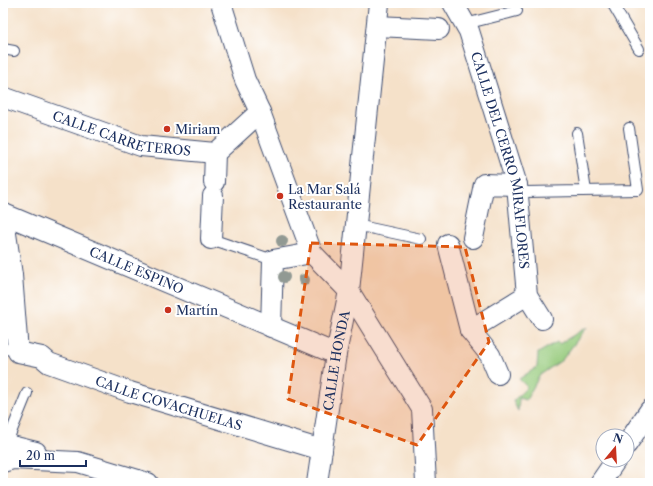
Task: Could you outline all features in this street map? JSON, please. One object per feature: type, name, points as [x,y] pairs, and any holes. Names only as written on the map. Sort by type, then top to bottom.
[{"type":"street","points":[[221,3],[245,80],[260,112],[312,253],[349,291],[422,409],[426,483]]},
{"type":"street","name":"CALLE HONDA","points":[[317,483],[336,354],[349,291],[379,3]]},
{"type":"street","name":"CALLE DEL CERRO MIRAFLORES","points":[[453,3],[469,31],[518,190],[527,295],[542,319]]},
{"type":"street","points":[[377,26],[438,29]]},
{"type":"street","name":"CALLE CARRETEROS","points":[[3,97],[141,146],[215,153]]},
{"type":"street","points":[[210,239],[215,153],[260,112]]},
{"type":"street","points":[[473,238],[484,184],[518,190]]},
{"type":"street","points":[[4,213],[12,275],[10,350]]},
{"type":"street","name":"CALLE ESPINO","points":[[4,213],[336,354]]},
{"type":"street","points":[[448,244],[470,330],[490,355],[498,374]]},
{"type":"street","points":[[271,327],[273,260],[312,253]]},
{"type":"street","points":[[470,330],[527,295]]},
{"type":"street","name":"CALLE COVACHUELAS","points":[[10,350],[42,357],[49,363],[130,392],[322,450]]},
{"type":"street","points":[[635,432],[650,410]]},
{"type":"street","points":[[4,450],[13,459],[78,462],[148,483]]},
{"type":"street","points":[[600,483],[610,468]]},
{"type":"lane","points":[[612,3],[639,49]]},
{"type":"lane","points":[[465,24],[517,11]]},
{"type":"lane","points":[[3,49],[14,51]]},
{"type":"lane","points":[[518,190],[525,192],[638,190],[629,128]]},
{"type":"lane","points":[[577,133],[586,191]]},
{"type":"lane","points":[[356,225],[420,239]]},
{"type":"lane","points":[[210,239],[273,260]]},
{"type":"lane","points":[[4,450],[27,393]]},
{"type":"highlighted area","points":[[311,243],[465,247],[489,342],[417,445],[288,399]]},
{"type":"green space","points":[[587,327],[562,360],[540,375],[526,400],[519,398],[518,411],[513,401],[527,387],[519,379],[537,367],[538,353],[557,342],[559,344]]},
{"type":"place","name":"Miriam","points":[[167,129]]},
{"type":"place","name":"La Mar Salá Restaurante","points":[[280,196]]},
{"type":"place","name":"Martín","points":[[168,310]]}]
